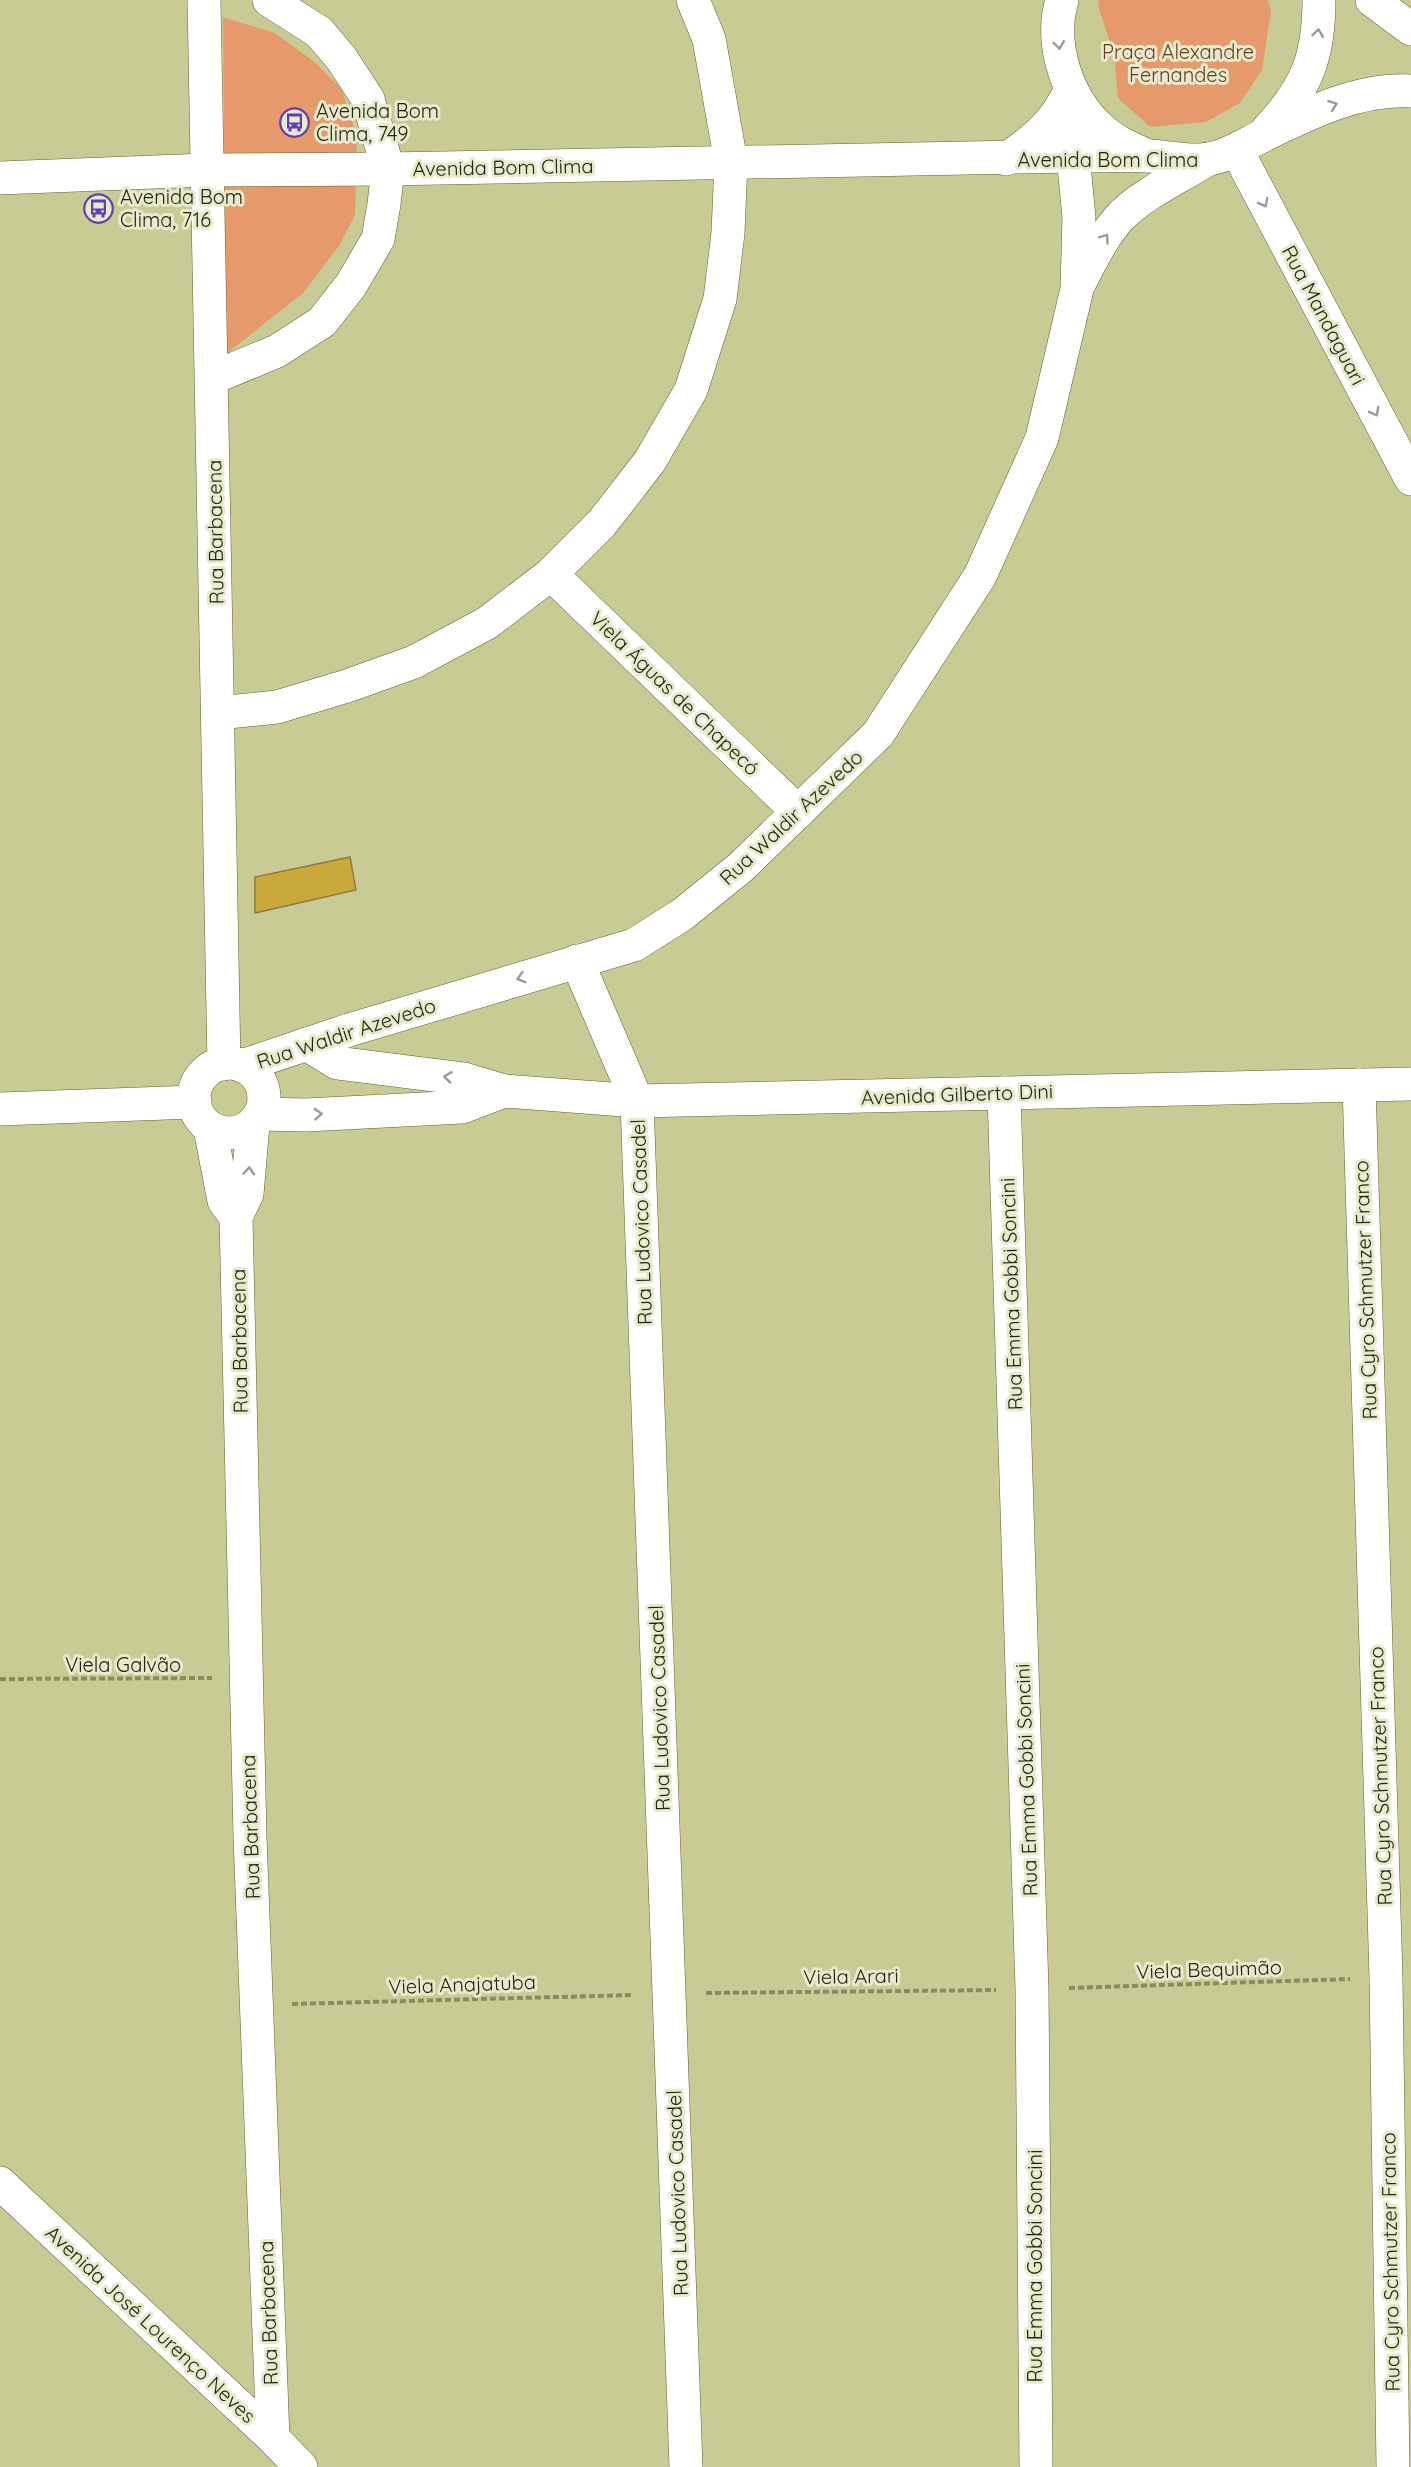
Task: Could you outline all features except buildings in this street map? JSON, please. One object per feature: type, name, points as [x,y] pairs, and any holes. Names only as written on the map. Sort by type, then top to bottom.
[{"type":"street","name":"Rua Barbacena","points":[[204,0],[218,713],[233,1065]]},
{"type":"street","points":[[212,378],[277,351],[322,322],[351,285],[378,240],[388,169],[368,99],[341,58],[319,32],[269,0]]},
{"type":"street","points":[[218,713],[277,707],[347,686],[414,662],[487,623],[551,574],[602,523],[650,461],[692,390],[720,299],[729,233],[731,162],[709,39],[693,0]]},
{"type":"street","name":"Rua Waldir Azevedo","points":[[233,1065],[634,945],[683,914],[741,867],[878,734],[980,576],[1042,438],[1077,289],[1079,218],[1073,156],[1071,90],[1060,54],[1057,33],[1062,0]]},
{"type":"street","points":[[1235,149],[1287,109],[1308,74],[1318,37],[1319,0]]},
{"type":"street","points":[[1372,0],[1411,29]]},
{"type":"street","name":"Avenida Bom Clima","points":[[1006,159],[1034,140],[1050,125],[1062,109],[1071,90]]},
{"type":"street","points":[[1071,90],[1082,109],[1100,129],[1123,145],[1148,156]]},
{"type":"street","name":"Avenida Bom Clima","points":[[0,178],[206,170],[388,169],[1073,156],[1148,156],[1178,161],[1235,149],[1308,114],[1349,99],[1394,90],[1411,91]]},
{"type":"street","name":"Rua Waldir Azevedo","points":[[1077,289],[1100,245],[1122,215],[1149,195],[1235,149]]},
{"type":"street","name":"Rua Mandaguari","points":[[1235,149],[1411,479]]},
{"type":"street","name":"Viela Águas de Chapecó","points":[[551,574],[798,812]]},
{"type":"street","name":"Rua Ludovico Casadel","points":[[577,961],[637,1101],[686,2467]]},
{"type":"street","name":"Avenida Gilberto Dini","points":[[306,1044],[337,1063],[464,1079],[504,1091],[637,1101],[1411,1084]]},
{"type":"street","points":[[233,1065],[253,1072],[260,1081],[264,1103],[256,1119],[243,1130],[232,1133],[220,1132],[202,1115],[195,1087],[209,1069],[233,1065]]},
{"type":"street","name":"Rua Cyro Schmutzer Franco","points":[[1359,1085],[1386,1978],[1393,2467]]},
{"type":"street","name":"Avenida Gilberto Dini","points":[[256,1119],[462,1107],[504,1091]]},
{"type":"street","name":"Rua Emma Gobbi Soncini","points":[[1004,1093],[1032,1989],[1036,2467]]},
{"type":"street","points":[[0,1109],[202,1115]]},
{"type":"street","name":"Rua Barbacena","points":[[202,1115],[224,1201],[236,1216]]},
{"type":"street","name":"Rua Barbacena","points":[[256,1119],[247,1194],[236,1216],[245,1678],[273,2438]]},
{"type":"street","name":"Avenida José Lourenço Neves","points":[[0,2183],[273,2438],[301,2467]]},
{"type":"path","name":"Viela Galvão","points":[[0,1679],[245,1678]]},
{"type":"path","name":"Viela Bequimão","points":[[1032,1989],[1386,1978]]},
{"type":"path","name":"Viela Arari","points":[[670,1994],[1032,1989]]},
{"type":"path","name":"Viela Anajatuba","points":[[256,2005],[670,1994]]},
{"type":"green space","name":"Praça Alexandre Fernandes","points":[[1099,0],[1268,0],[1271,11],[1262,70],[1240,103],[1206,122],[1150,127],[1118,98],[1114,54],[1098,6]]},
{"type":"green space","points":[[223,17],[275,33],[316,63],[342,90],[357,138],[355,215],[339,246],[303,293],[226,354]]},
{"type":"place","name":"Avenida Bom Clima, 749","points":[[295,122]]},
{"type":"place","name":"Avenida Bom Clima, 716","points":[[99,208]]}]
